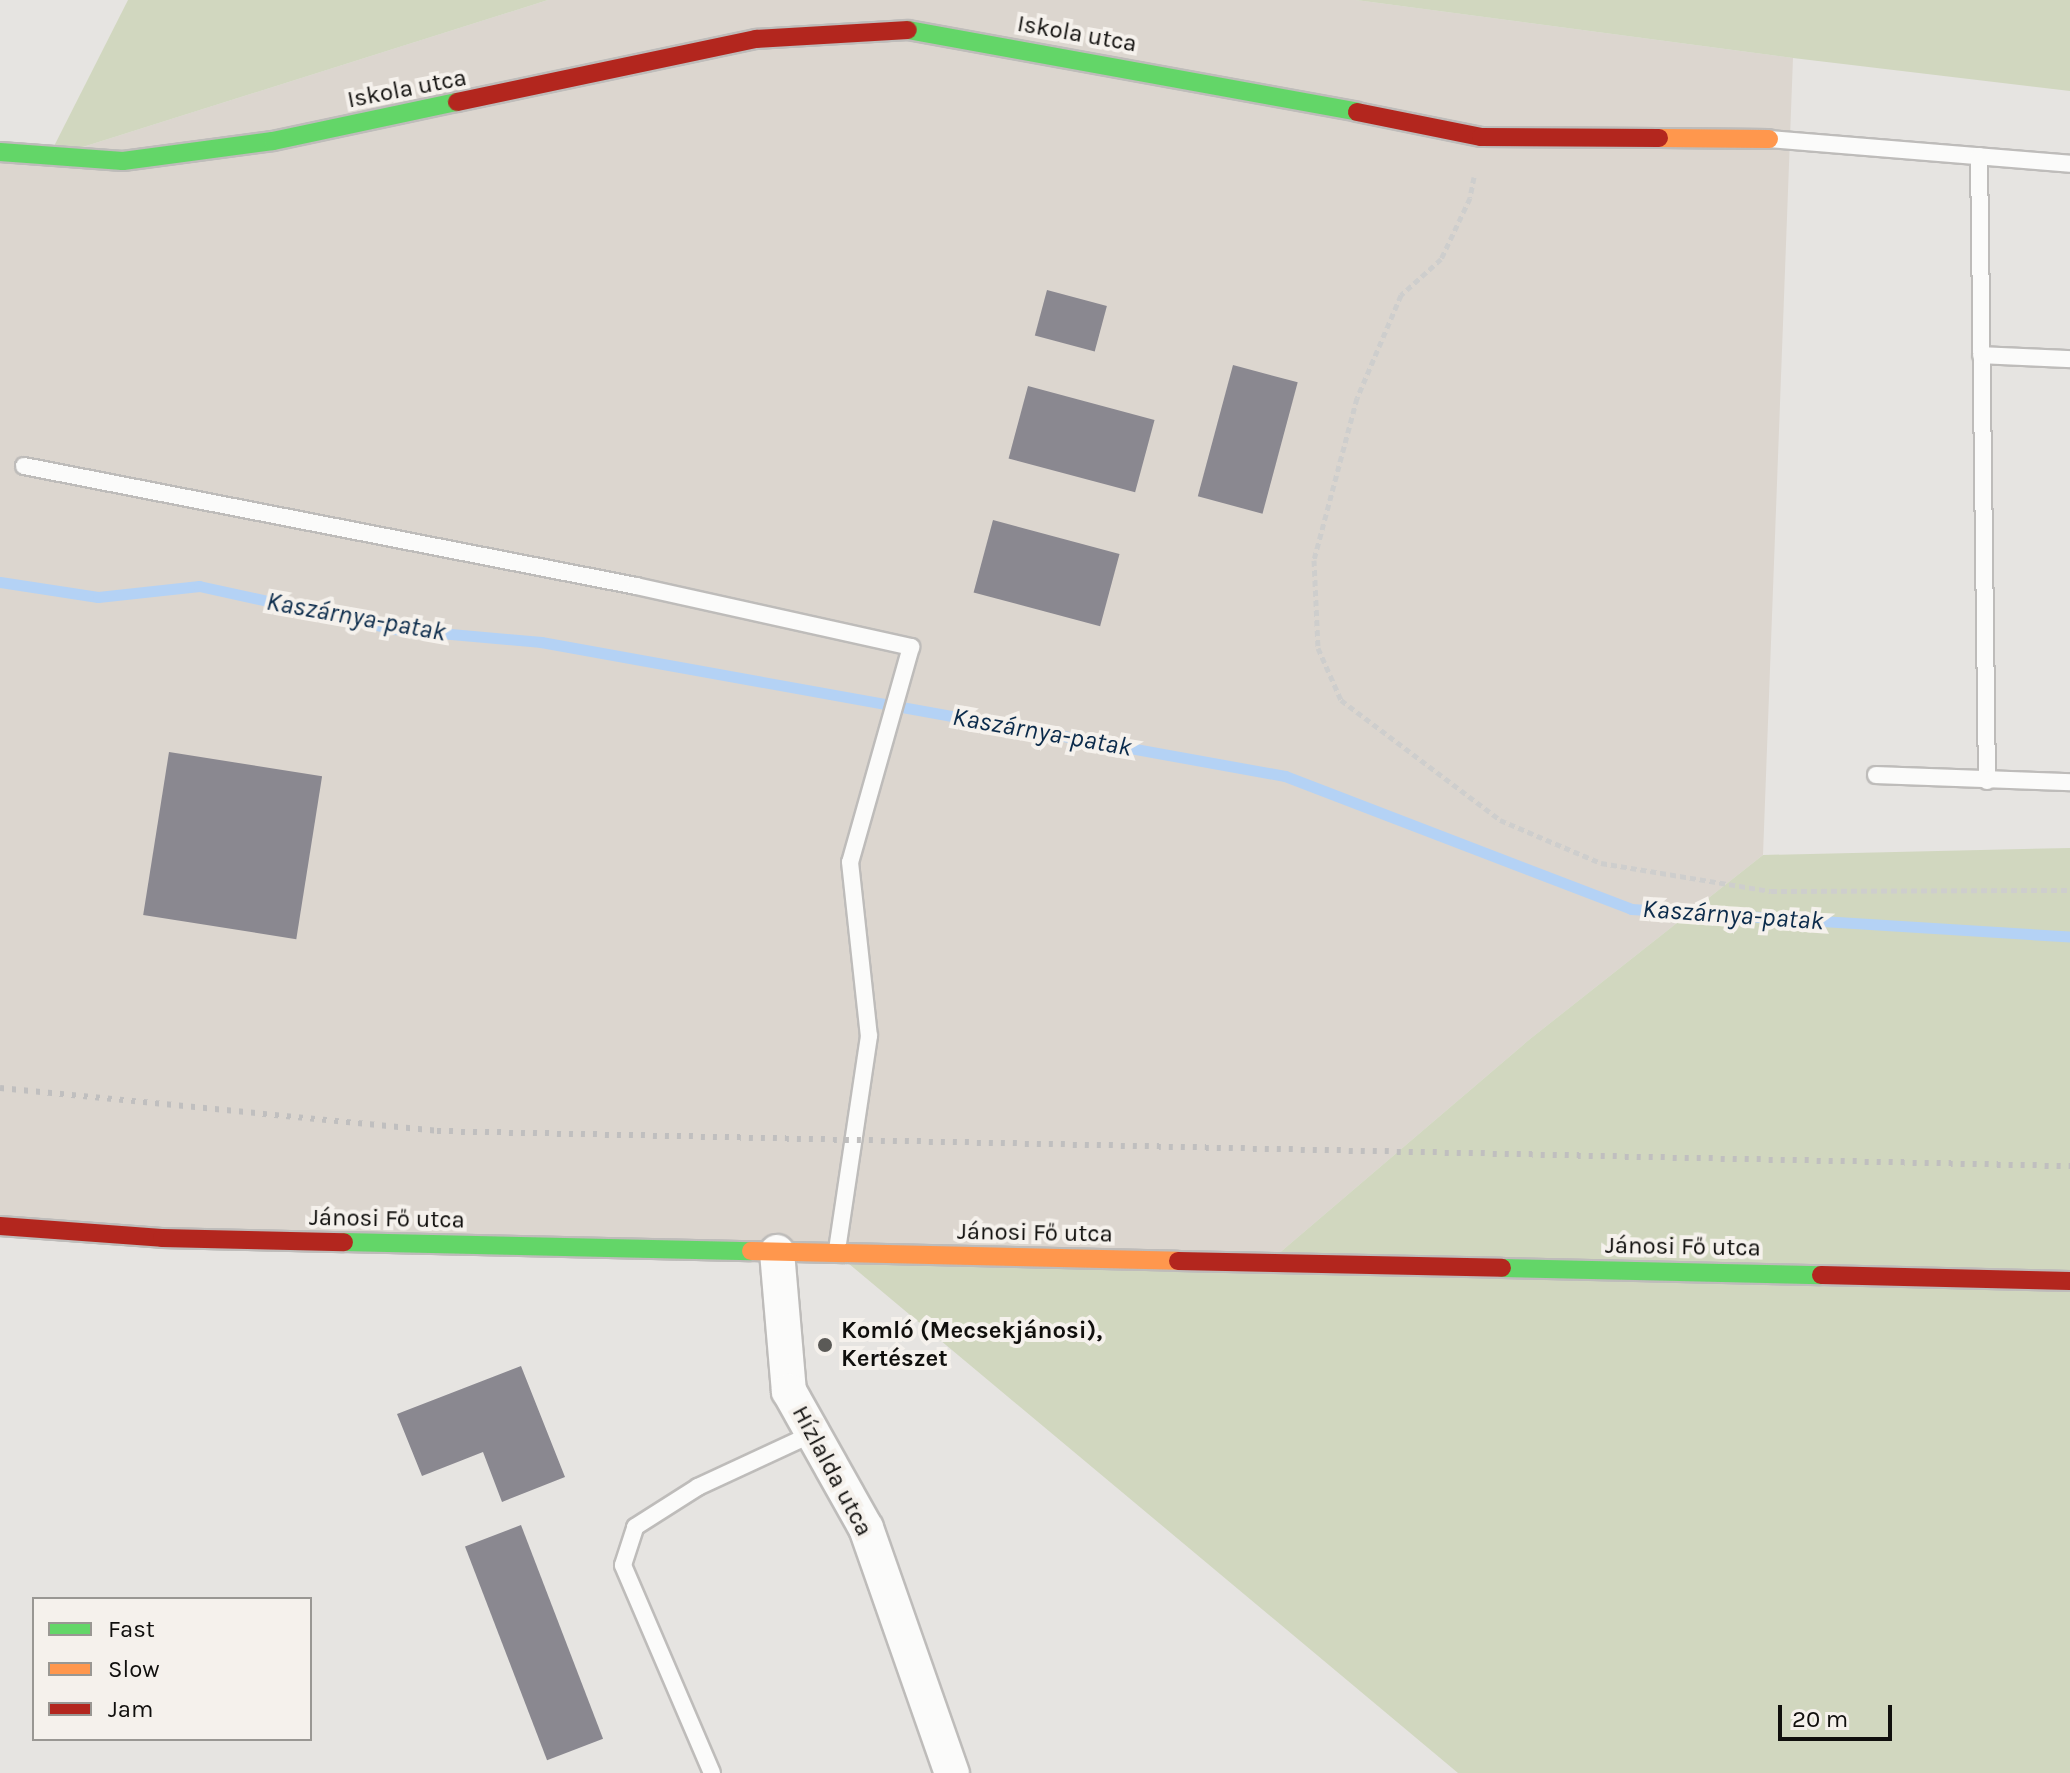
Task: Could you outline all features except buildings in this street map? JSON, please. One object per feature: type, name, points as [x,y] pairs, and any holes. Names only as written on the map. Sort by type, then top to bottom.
[{"type":"main road","name":"Iskola utca","points":[[0,152],[123,161],[273,141],[756,39],[904,29],[1202,80],[1481,137],[1769,139]]},
{"type":"main road","name":"Jánosi Fő utca","points":[[0,1226],[162,1238],[2070,1281]]},
{"type":"street","name":"Hízlalda utca","points":[[777,1252],[789,1391],[810,1435],[866,1528],[952,1773]]},
{"type":"lane","points":[[1769,139],[2070,164]]},
{"type":"lane","points":[[1979,156],[1987,781]]},
{"type":"lane","points":[[1981,355],[2070,359]]},
{"type":"lane","points":[[24,466],[636,586],[911,647],[850,862],[869,1036],[836,1253]]},
{"type":"lane","points":[[1876,775],[2070,782]]},
{"type":"lane","points":[[712,1773],[623,1565],[635,1527],[698,1487],[810,1435]]},
{"type":"path","points":[[1481,137],[1470,198],[1441,259],[1401,295],[1357,398],[1314,560],[1318,648],[1341,700],[1500,820],[1601,863],[1771,891],[2070,890]]},
{"type":"shaded area","points":[[548,0],[1356,0],[1793,58],[1763,855],[1530,1039],[1270,1261],[0,1226],[0,147],[48,158]]},
{"type":"green space","points":[[128,0],[548,0],[48,158]]},
{"type":"green space","points":[[1356,0],[2070,0],[2070,91],[1793,58]]},
{"type":"green space","points":[[2070,848],[2070,1773],[1458,1773],[836,1253],[1270,1261],[1530,1039],[1763,855]]},
{"type":"waterway","name":"Kaszárnya-patak","points":[[0,582],[98,597],[199,586],[395,629],[541,642],[1285,776],[1631,909],[2070,937]]},
{"type":"railway","points":[[0,1088],[437,1131],[2070,1166]]},
{"type":"traffic: fast","points":[[908,30],[1357,112]]},
{"type":"traffic: fast","points":[[0,152],[123,161],[273,141],[457,102]]},
{"type":"traffic: fast","points":[[344,1242],[751,1251]]},
{"type":"traffic: fast","points":[[1502,1268],[1821,1275]]},
{"type":"traffic: slow","points":[[1659,138],[1769,139]]},
{"type":"traffic: slow","points":[[751,1251],[1178,1261]]},
{"type":"traffic: jam","points":[[457,102],[756,39],[908,30]]},
{"type":"traffic: jam","points":[[1357,112],[1481,137],[1659,138]]},
{"type":"traffic: jam","points":[[0,1226],[162,1238],[344,1242]]},
{"type":"traffic: jam","points":[[1178,1261],[1502,1268]]},
{"type":"traffic: jam","points":[[1821,1275],[2070,1281]]},
{"type":"place","name":"Komló (Mecsekjánosi), Kertészet","points":[[825,1345]]}]
